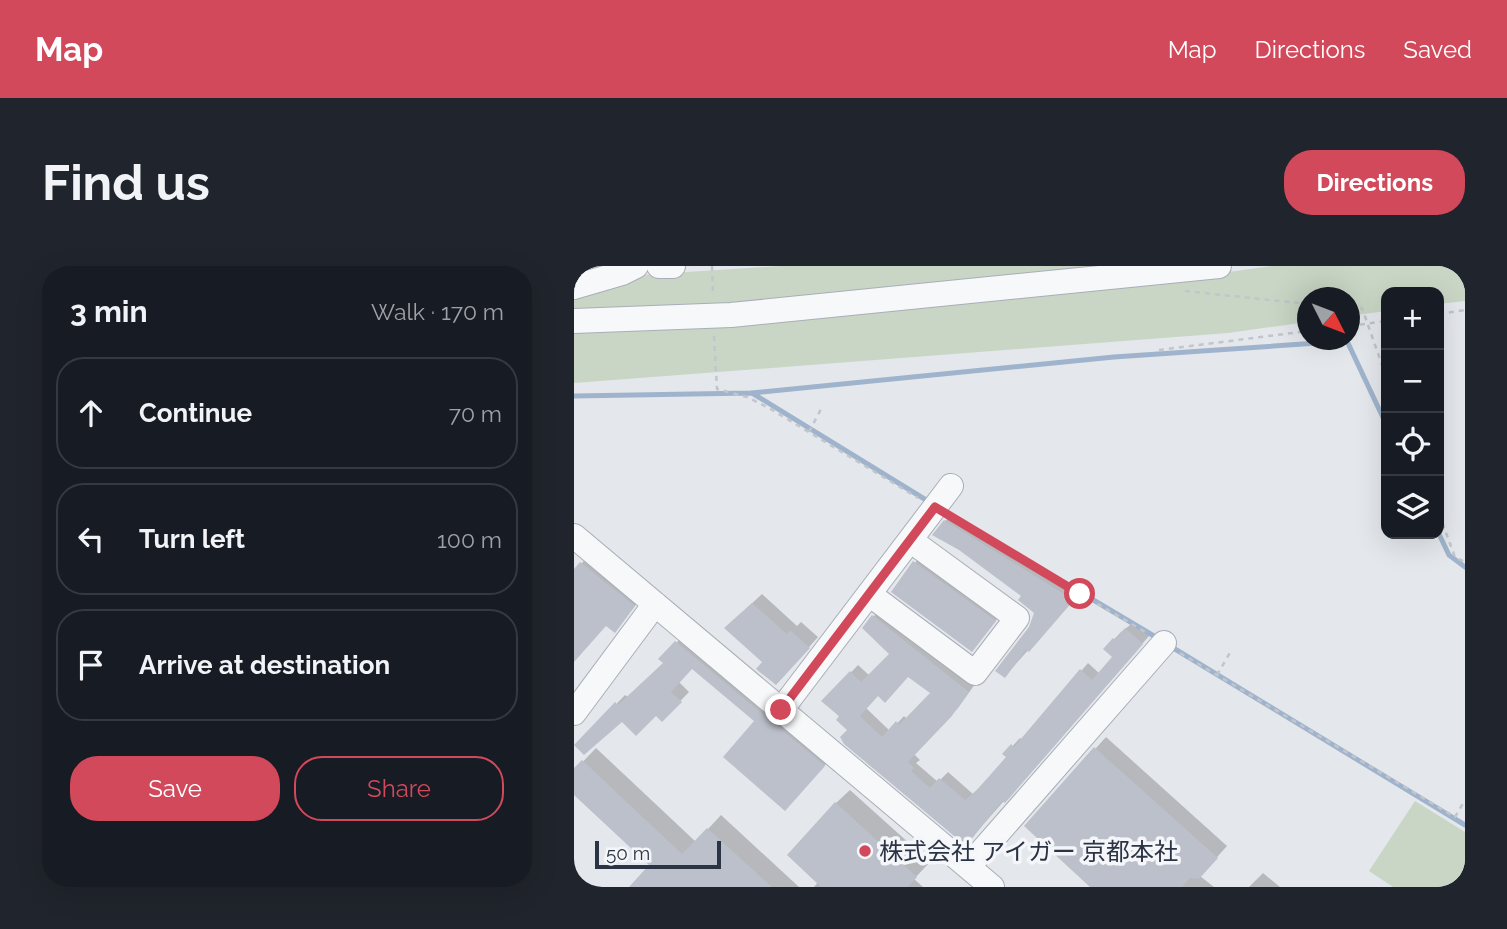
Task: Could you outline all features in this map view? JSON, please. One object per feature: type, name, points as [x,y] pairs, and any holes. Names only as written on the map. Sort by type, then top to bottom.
[{"type":"street","points":[[574,287],[636,266]]},
{"type":"street","points":[[660,266],[673,266]]},
{"type":"street","points":[[574,321],[731,315],[1219,266]]},
{"type":"street","points":[[781,710],[951,486]]},
{"type":"street","points":[[574,536],[992,887]]},
{"type":"street","points":[[869,594],[975,673],[1017,618],[910,540]]},
{"type":"street","points":[[574,713],[655,604]]},
{"type":"street","points":[[968,867],[1164,643]]},
{"type":"path","points":[[1175,290],[1297,303]]},
{"type":"path","points":[[1360,308],[1381,363]]},
{"type":"path","points":[[1444,313],[1465,310]]},
{"type":"path","points":[[1360,325],[1381,322]]},
{"type":"path","points":[[1159,349],[1297,332]]},
{"type":"path","points":[[717,390],[747,397],[809,432],[1455,817],[1465,800]]},
{"type":"path","points":[[809,432],[821,409]]},
{"type":"path","points":[[1444,527],[1455,557],[1465,562]]},
{"type":"path","points":[[1217,675],[1231,651]]},
{"type":"green space","points":[[780,266],[1145,266],[873,299],[574,311],[574,270],[640,275]]},
{"type":"green space","points":[[1272,266],[1465,266],[1465,301],[1444,303],[1444,287],[1381,287],[1381,312],[1360,315],[1360,287],[1297,287],[1297,323],[1228,333],[574,383],[574,332],[1120,287]]},
{"type":"green space","points":[[1415,801],[1465,832],[1465,887],[1393,887],[1369,871]]},
{"type":"building","points":[[944,520],[1074,600],[1029,652],[1026,650],[1005,678],[995,671],[1029,627],[1034,613],[1018,600],[1021,596],[959,550],[932,535]]},
{"type":"building","points":[[913,561],[996,621],[972,652],[891,592]]},
{"type":"building","points":[[580,562],[635,606],[615,633],[606,626],[574,662],[574,569]]},
{"type":"building","points":[[752,603],[787,634],[790,630],[810,648],[776,685],[756,669],[762,662],[724,628]]},
{"type":"building","points":[[872,615],[969,692],[951,717],[908,762],[914,768],[911,771],[930,788],[939,778],[965,800],[1006,757],[1002,754],[1011,744],[1014,747],[1080,669],[1092,680],[1112,657],[1103,649],[1113,638],[1115,640],[1125,628],[1143,644],[1005,803],[1002,801],[966,846],[844,744],[840,737],[847,730],[836,720],[839,716],[821,701],[850,671],[861,682],[889,654],[862,628]],"holes":[[[908,677],[930,693],[899,725],[896,721],[882,737],[860,716],[878,696],[885,703]]]},
{"type":"building","points":[[675,641],[825,766],[785,811],[723,757],[754,721],[692,669],[671,692],[682,702],[662,722],[656,716],[636,736],[622,722],[584,755],[574,745],[615,702],[618,705],[663,663],[658,659]]},
{"type":"building","points":[[1094,747],[1218,858],[1199,879],[1190,878],[1182,887],[1090,887],[1024,826]]},
{"type":"building","points":[[582,760],[682,854],[707,828],[772,887],[629,887],[649,865],[574,795],[574,768]]},
{"type":"building","points":[[835,802],[917,877],[908,887],[821,887],[787,855]]},
{"type":"waterway","points":[[574,396],[752,393],[1114,357],[1347,341],[1381,413]]},
{"type":"waterway","points":[[752,393],[931,503]]},
{"type":"waterway","points":[[942,510],[1159,639]]},
{"type":"waterway","points":[[1441,539],[1449,555],[1465,567]]},
{"type":"waterway","points":[[1170,646],[1465,825]]},
{"type":"place","name":"株式会社 アイガー 京都本社","points":[[865,851]]},
{"type":"route","points":[[781,710],[935,507],[1080,594]]}]
